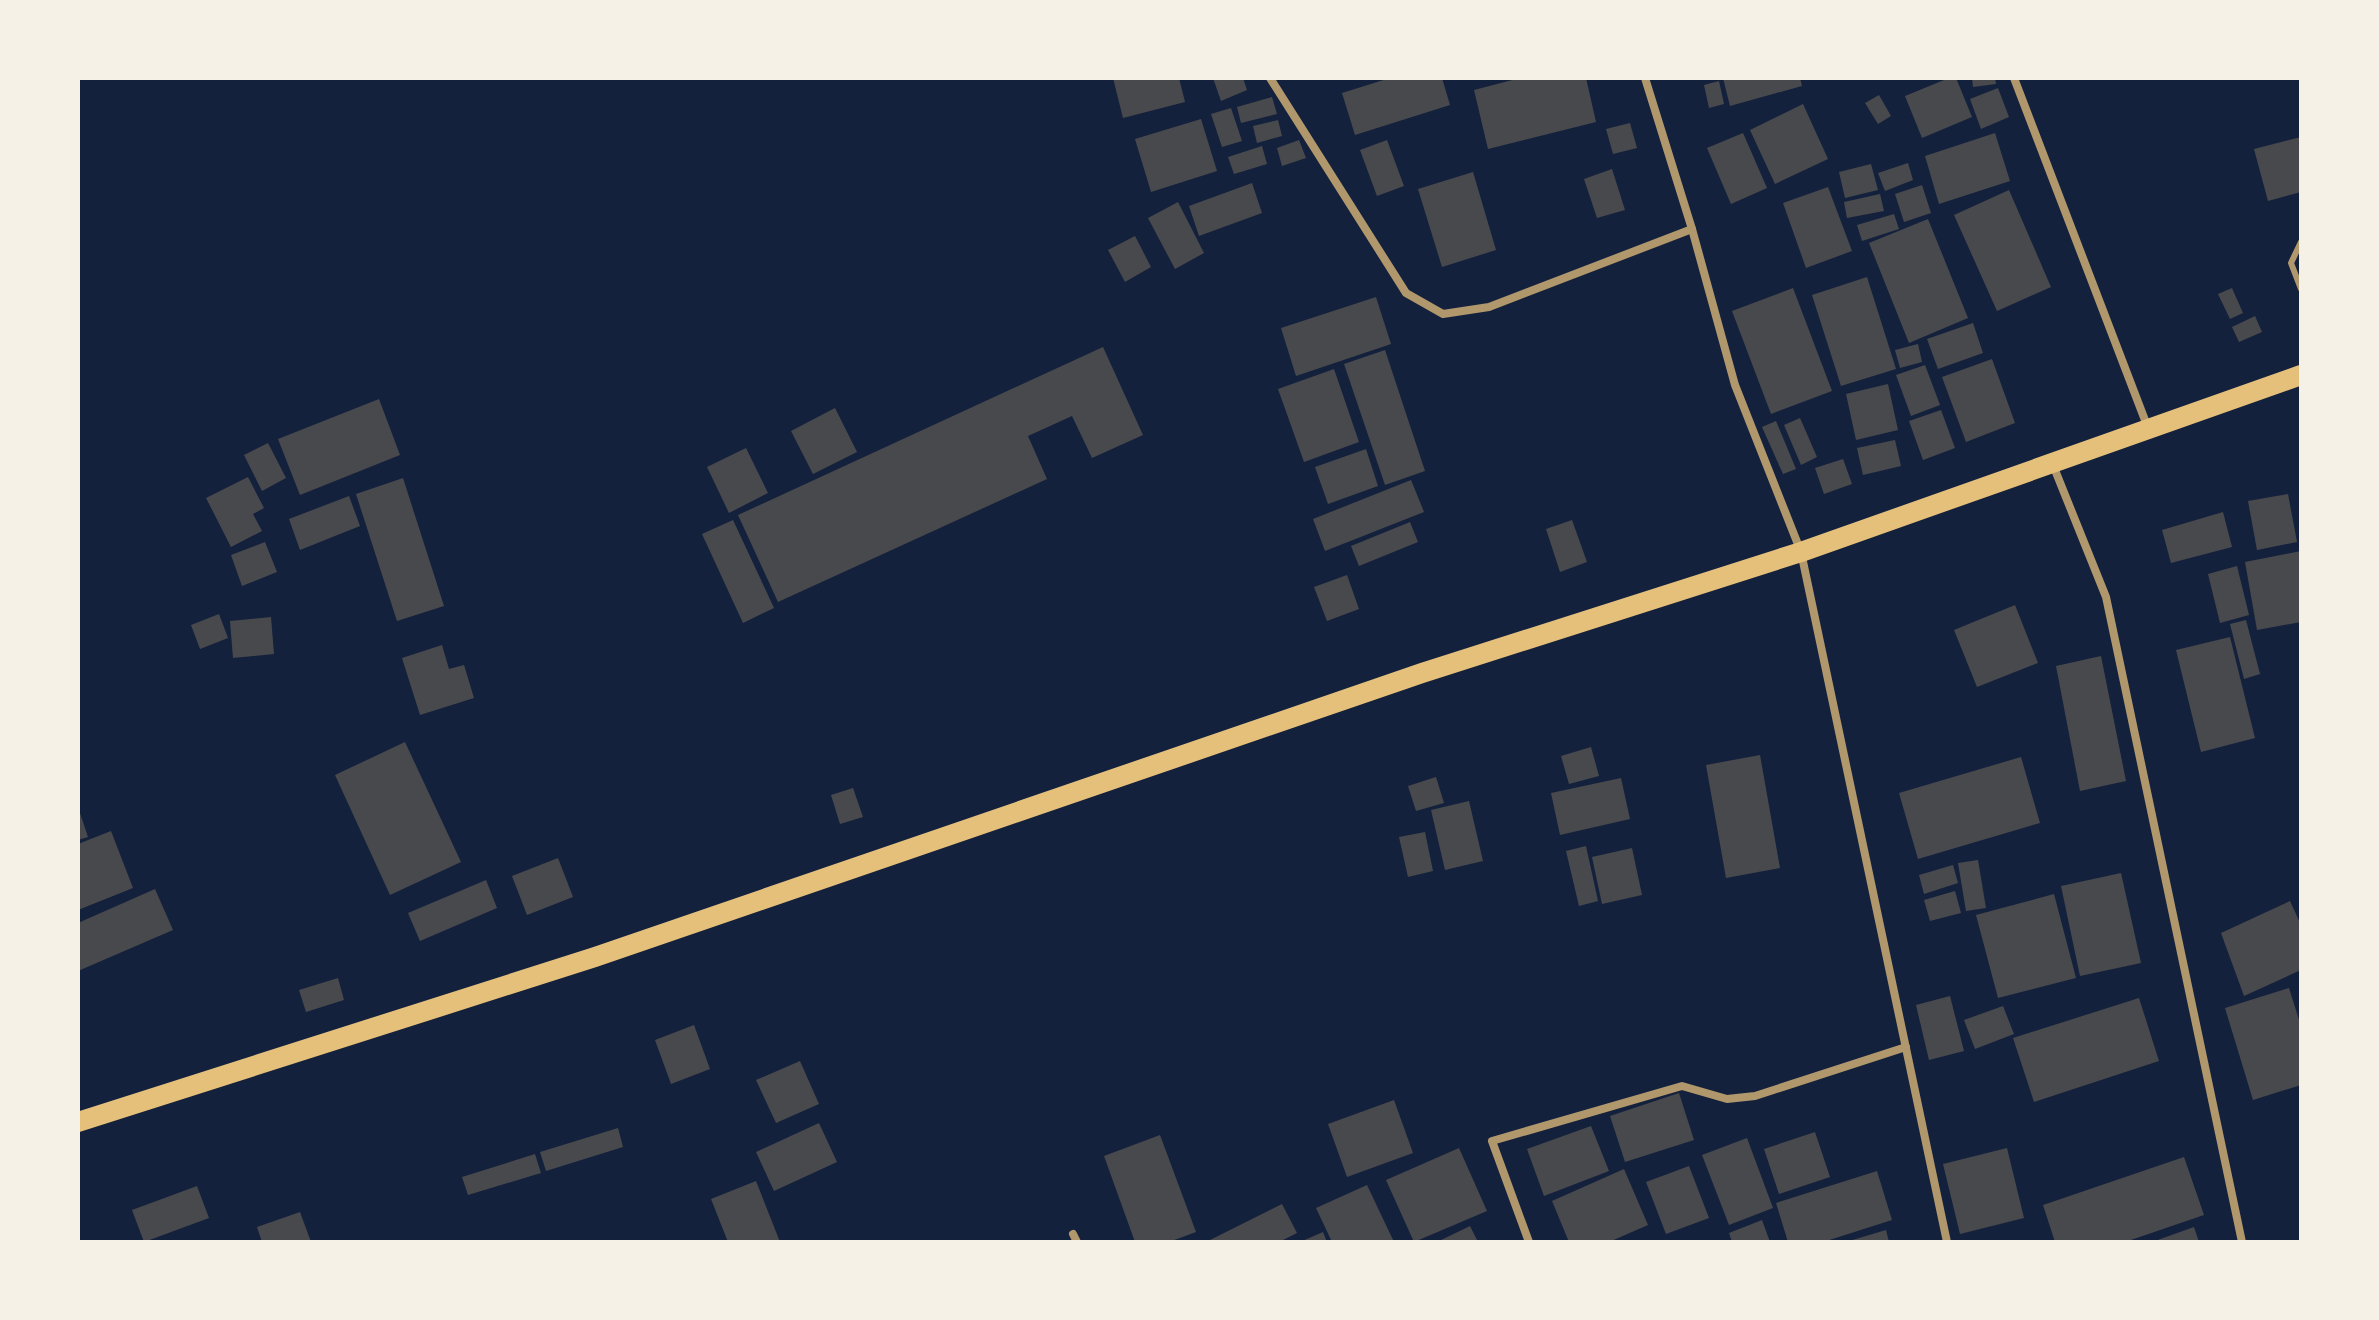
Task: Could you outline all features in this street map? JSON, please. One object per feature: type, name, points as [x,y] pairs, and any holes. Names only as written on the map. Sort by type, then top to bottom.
[{"type":"main road","points":[[78,1122],[595,957],[1422,673],[1801,552],[2301,375]]},
{"type":"street","points":[[1270,78],[1406,293],[1443,314],[1489,307],[1692,229]]},
{"type":"street","points":[[1645,78],[1692,229],[1735,385],[1801,552],[1947,1242]]},
{"type":"street","points":[[2014,78],[2148,429]]},
{"type":"street","points":[[2053,465],[2106,597],[2242,1242]]},
{"type":"street","points":[[1529,1242],[1492,1141],[1682,1086],[1727,1099],[1755,1096],[1906,1047]]},
{"type":"lane","points":[[2301,242],[2291,263],[2301,289]]},
{"type":"building","points":[[1113,78],[1179,78],[1185,102],[1123,118]]},
{"type":"building","points":[[1213,78],[1243,78],[1247,90],[1221,101]]},
{"type":"building","points":[[1390,78],[1442,78],[1450,105],[1355,135],[1342,93]]},
{"type":"building","points":[[1520,78],[1586,78],[1596,122],[1488,149],[1474,90]]},
{"type":"building","points":[[1723,78],[1800,78],[1802,86],[1730,106]]},
{"type":"building","points":[[1956,78],[1972,117],[1922,138],[1905,96]]},
{"type":"building","points":[[1972,78],[1995,78],[1996,84],[1973,87]]},
{"type":"building","points":[[1719,81],[1724,104],[1709,108],[1704,85]]},
{"type":"building","points":[[1998,88],[2009,117],[1981,129],[1970,99]]},
{"type":"building","points":[[1879,95],[1891,116],[1878,124],[1865,103]]},
{"type":"building","points":[[1272,97],[1277,114],[1241,123],[1237,107]]},
{"type":"building","points":[[1803,104],[1828,159],[1775,184],[1750,130]]},
{"type":"building","points":[[1231,108],[1242,141],[1222,147],[1211,114]]},
{"type":"building","points":[[1201,119],[1217,171],[1151,192],[1135,139]]},
{"type":"building","points":[[1278,120],[1282,136],[1257,143],[1253,126]]},
{"type":"building","points":[[1630,123],[1637,148],[1613,154],[1606,129]]},
{"type":"building","points":[[1743,133],[1767,188],[1731,204],[1707,148]]},
{"type":"building","points":[[1995,133],[2010,181],[1939,204],[1925,156]]},
{"type":"building","points":[[2301,137],[2301,192],[2268,201],[2254,149]]},
{"type":"building","points":[[1299,140],[1306,158],[1282,166],[1277,148]]},
{"type":"building","points":[[1387,140],[1404,186],[1377,196],[1360,150]]},
{"type":"building","points":[[1262,146],[1267,164],[1234,174],[1228,157]]},
{"type":"building","points":[[1908,163],[1913,180],[1885,191],[1878,173]]},
{"type":"building","points":[[1871,164],[1878,190],[1845,198],[1839,172]]},
{"type":"building","points":[[1612,169],[1625,210],[1597,218],[1584,179]]},
{"type":"building","points":[[1473,172],[1496,250],[1442,267],[1418,189]]},
{"type":"building","points":[[1252,183],[1262,213],[1199,236],[1189,206]]},
{"type":"building","points":[[1922,185],[1931,213],[1904,222],[1895,194]]},
{"type":"building","points":[[1828,187],[1852,251],[1806,268],[1783,203]]},
{"type":"building","points":[[2009,190],[2051,287],[1997,311],[1954,215]]},
{"type":"building","points":[[1880,194],[1884,211],[1847,218],[1844,202]]},
{"type":"building","points":[[1178,202],[1204,253],[1175,269],[1148,218]]},
{"type":"building","points":[[1894,214],[1899,229],[1862,241],[1857,225]]},
{"type":"building","points":[[1928,219],[1968,318],[1909,343],[1869,243]]},
{"type":"building","points":[[1135,236],[1151,267],[1125,282],[1108,250]]},
{"type":"building","points":[[1867,277],[1896,369],[1841,386],[1812,295]]},
{"type":"building","points":[[1793,288],[1832,391],[1771,414],[1732,311]]},
{"type":"building","points":[[2232,288],[2243,313],[2230,319],[2218,294]]},
{"type":"building","points":[[1376,297],[1391,344],[1296,376],[1281,328]]},
{"type":"building","points":[[2255,316],[2262,332],[2239,342],[2232,327]]},
{"type":"building","points":[[1973,323],[1983,353],[1938,369],[1927,339]]},
{"type":"building","points":[[1918,344],[1922,362],[1900,368],[1895,350]]},
{"type":"building","points":[[1103,347],[1143,435],[1092,458],[1072,416],[1028,436],[1047,479],[778,602],[738,515]]},
{"type":"building","points":[[1385,350],[1425,471],[1385,485],[1344,364]]},
{"type":"building","points":[[1992,359],[2015,423],[1966,442],[1942,377]]},
{"type":"building","points":[[1925,365],[1940,405],[1911,416],[1896,375]]},
{"type":"building","points":[[1334,369],[1359,442],[1304,462],[1278,389]]},
{"type":"building","points":[[1888,384],[1898,430],[1856,440],[1846,394]]},
{"type":"building","points":[[379,399],[400,455],[300,495],[278,439]]},
{"type":"building","points":[[835,408],[857,452],[813,474],[791,431]]},
{"type":"building","points":[[1941,410],[1955,448],[1923,460],[1909,421]]},
{"type":"building","points":[[1800,418],[1817,457],[1801,465],[1784,425]]},
{"type":"building","points":[[1776,421],[1796,469],[1783,474],[1762,427]]},
{"type":"building","points":[[1895,440],[1901,466],[1863,475],[1857,448]]},
{"type":"building","points":[[268,443],[286,478],[262,491],[244,455]]},
{"type":"building","points":[[746,448],[768,493],[729,513],[707,467]]},
{"type":"building","points":[[1366,449],[1378,486],[1328,504],[1315,467]]},
{"type":"building","points":[[1843,459],[1852,484],[1824,494],[1815,468]]},
{"type":"building","points":[[248,477],[264,508],[253,514],[262,531],[231,547],[206,498]]},
{"type":"building","points":[[403,478],[444,606],[397,621],[356,494]]},
{"type":"building","points":[[1411,480],[1424,512],[1325,551],[1313,519]]},
{"type":"building","points":[[2288,494],[2297,542],[2257,550],[2248,501]]},
{"type":"building","points":[[349,496],[360,526],[300,550],[289,519]]},
{"type":"building","points":[[2223,512],[2232,547],[2171,563],[2162,530]]},
{"type":"building","points":[[733,520],[774,608],[743,623],[702,534]]},
{"type":"building","points":[[1572,520],[1587,562],[1560,572],[1546,529]]},
{"type":"building","points":[[1410,522],[1418,542],[1359,566],[1351,546]]},
{"type":"building","points":[[265,542],[277,572],[242,586],[231,555]]},
{"type":"building","points":[[2301,551],[2301,622],[2257,630],[2245,562]]},
{"type":"building","points":[[2237,566],[2249,615],[2220,623],[2208,574]]},
{"type":"building","points":[[1347,575],[1359,609],[1327,621],[1314,587]]},
{"type":"building","points":[[2015,605],[2038,663],[1977,687],[1954,630]]},
{"type":"building","points":[[219,614],[228,638],[200,649],[191,625]]},
{"type":"building","points":[[271,617],[274,654],[233,658],[230,621]]},
{"type":"building","points":[[2246,620],[2260,674],[2244,679],[2230,624]]},
{"type":"building","points":[[2230,637],[2255,738],[2201,752],[2176,650]]},
{"type":"building","points":[[442,645],[449,669],[464,665],[474,698],[420,715],[402,658]]},
{"type":"building","points":[[2101,656],[2126,781],[2080,791],[2056,666]]},
{"type":"building","points":[[405,742],[461,862],[390,895],[335,775]]},
{"type":"building","points":[[1591,747],[1599,776],[1569,784],[1561,756]]},
{"type":"building","points":[[1760,755],[1780,868],[1726,878],[1706,765]]},
{"type":"building","points":[[2021,757],[2040,823],[1918,859],[1899,793]]},
{"type":"building","points":[[1436,777],[1444,803],[1416,811],[1408,786]]},
{"type":"building","points":[[1621,778],[1630,819],[1560,835],[1551,793]]},
{"type":"building","points":[[853,788],[863,817],[840,824],[831,795]]},
{"type":"building","points":[[1469,801],[1483,861],[1445,870],[1431,810]]},
{"type":"building","points":[[78,807],[88,837],[78,840]]},
{"type":"building","points":[[111,831],[133,888],[78,910],[78,844]]},
{"type":"building","points":[[1425,832],[1433,871],[1408,877],[1399,837]]},
{"type":"building","points":[[1586,846],[1598,901],[1579,906],[1566,851]]},
{"type":"building","points":[[1632,848],[1642,895],[1602,904],[1592,857]]},
{"type":"building","points":[[558,858],[573,897],[527,915],[512,876]]},
{"type":"building","points":[[1978,860],[1986,908],[1966,911],[1958,863]]},
{"type":"building","points":[[1953,865],[1958,883],[1924,894],[1919,875]]},
{"type":"building","points":[[2121,873],[2141,963],[2080,976],[2061,886]]},
{"type":"building","points":[[486,880],[497,908],[420,941],[408,913]]},
{"type":"building","points":[[155,889],[173,930],[78,971],[78,923]]},
{"type":"building","points":[[1955,891],[1961,913],[1930,921],[1924,900]]},
{"type":"building","points":[[2054,894],[2076,978],[1998,998],[1976,915]]},
{"type":"building","points":[[2290,901],[2301,925],[2301,970],[2244,996],[2221,933]]},
{"type":"building","points":[[338,978],[344,1000],[306,1012],[299,990]]},
{"type":"building","points":[[2289,988],[2301,1026],[2301,1085],[2253,1100],[2225,1008]]},
{"type":"building","points":[[1950,996],[1964,1051],[1929,1060],[1916,1005]]},
{"type":"building","points":[[2139,998],[2159,1061],[2034,1102],[2013,1038]]},
{"type":"building","points":[[2003,1006],[2014,1034],[1975,1049],[1964,1020]]},
{"type":"building","points":[[694,1025],[710,1069],[671,1084],[655,1040]]},
{"type":"building","points":[[800,1061],[819,1104],[776,1123],[756,1080]]},
{"type":"building","points":[[1679,1093],[1694,1140],[1625,1162],[1610,1116]]},
{"type":"building","points":[[1394,1100],[1413,1153],[1347,1177],[1328,1124]]},
{"type":"building","points":[[819,1123],[837,1162],[774,1191],[756,1152]]},
{"type":"building","points":[[1591,1126],[1609,1171],[1544,1196],[1527,1149]]},
{"type":"building","points":[[618,1128],[623,1147],[546,1171],[540,1152]]},
{"type":"building","points":[[1815,1132],[1830,1177],[1779,1194],[1764,1149]]},
{"type":"building","points":[[1160,1135],[1196,1232],[1169,1242],[1135,1242],[1104,1156]]},
{"type":"building","points":[[1747,1138],[1773,1208],[1729,1225],[1702,1155]]},
{"type":"building","points":[[1459,1148],[1487,1211],[1414,1242],[1386,1180]]},
{"type":"building","points":[[2007,1148],[2024,1218],[1960,1234],[1943,1164]]},
{"type":"building","points":[[535,1154],[541,1173],[468,1195],[462,1177]]},
{"type":"building","points":[[2184,1157],[2204,1215],[2125,1242],[2055,1242],[2043,1205]]},
{"type":"building","points":[[1689,1166],[1709,1218],[1666,1234],[1646,1182]]},
{"type":"building","points":[[1624,1169],[1648,1225],[1609,1242],[1569,1242],[1552,1201]]},
{"type":"building","points":[[1877,1171],[1892,1220],[1823,1242],[1788,1242],[1776,1203]]},
{"type":"building","points":[[756,1181],[780,1242],[728,1242],[711,1199]]},
{"type":"building","points":[[1367,1185],[1394,1242],[1332,1242],[1316,1208]]},
{"type":"building","points":[[197,1186],[209,1218],[144,1242],[132,1210]]},
{"type":"building","points":[[1282,1204],[1297,1233],[1279,1242],[1206,1242]]},
{"type":"building","points":[[300,1212],[311,1242],[262,1242],[257,1227]]},
{"type":"building","points":[[1762,1220],[1770,1242],[1732,1242],[1729,1233]]},
{"type":"building","points":[[1470,1226],[1478,1242],[1437,1242]]},
{"type":"building","points":[[2194,1227],[2199,1242],[2152,1242]]},
{"type":"building","points":[[1886,1230],[1889,1242],[1849,1242],[1849,1241]]},
{"type":"building","points":[[1323,1232],[1327,1242],[1300,1242]]}]
